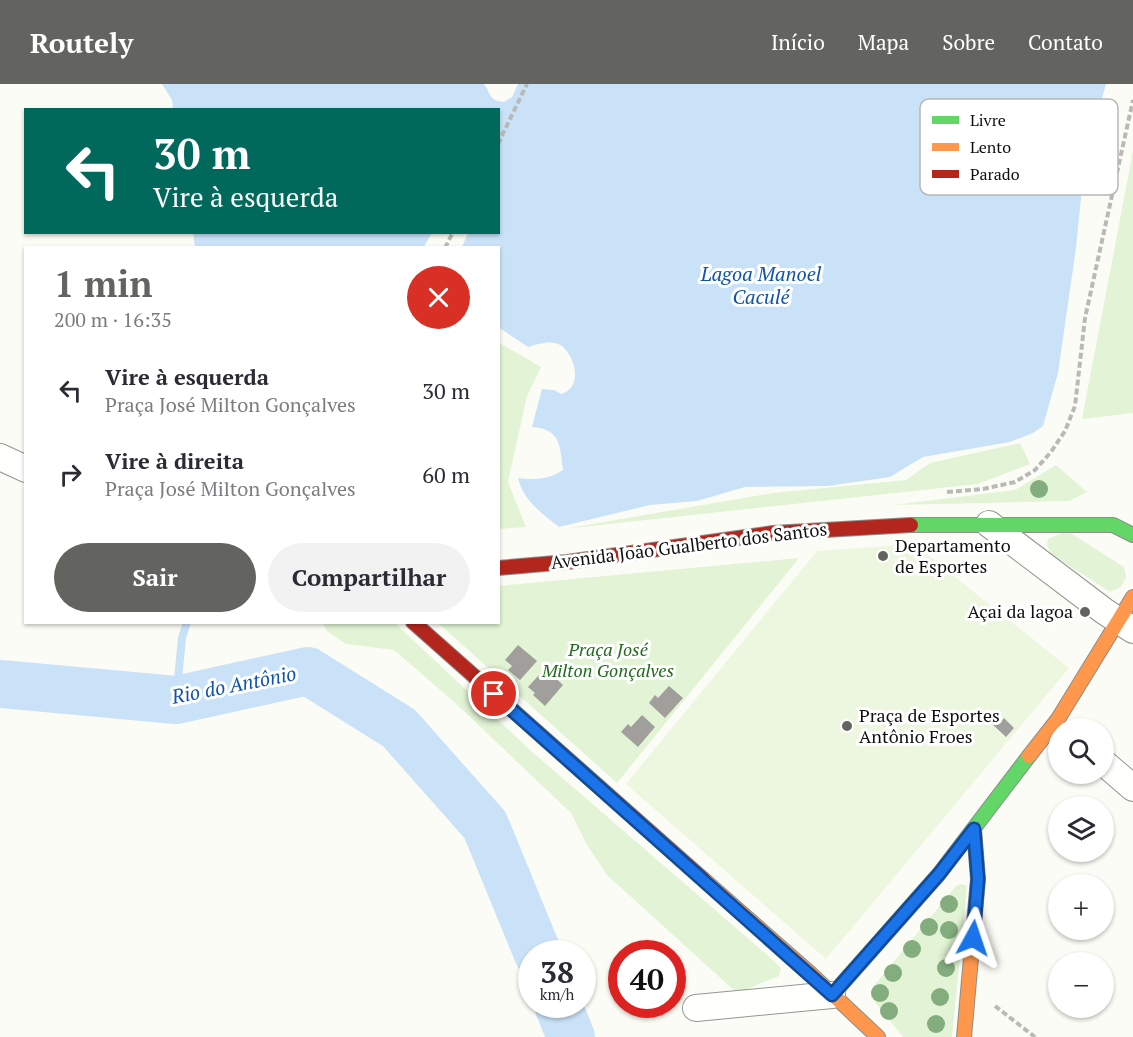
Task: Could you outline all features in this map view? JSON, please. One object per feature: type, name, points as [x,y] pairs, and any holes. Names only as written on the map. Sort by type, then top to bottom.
[{"type":"street","points":[[0,457],[24,468]]},
{"type":"street","points":[[989,524],[1113,525],[1133,517]]},
{"type":"street","points":[[989,524],[1126,625]]},
{"type":"street","name":"Avenida João Gualberto dos Santos","points":[[500,568],[647,552],[773,533],[910,525],[989,524]]},
{"type":"street","points":[[1113,525],[1133,535]]},
{"type":"street","points":[[1066,718],[1126,625],[1133,597]]},
{"type":"street","points":[[415,624],[878,1037]]},
{"type":"street","points":[[696,1008],[832,995],[939,874],[1048,741]]},
{"type":"street","points":[[1114,772],[1133,788]]},
{"type":"street","points":[[964,1037],[978,879],[974,829]]},
{"type":"path","points":[[500,135],[526,84]]},
{"type":"path","points":[[500,140],[526,84]]},
{"type":"path","points":[[1131,117],[1133,100]]},
{"type":"path","points":[[1118,174],[1133,109]]},
{"type":"path","points":[[945,493],[983,489],[1015,482],[1035,470],[1065,431],[1075,406],[1085,318],[1113,195]]},
{"type":"path","points":[[969,988],[1035,1037]]},
{"type":"green space","points":[[1133,151],[1133,413],[1082,419]]},
{"type":"green space","points":[[500,343],[541,367],[527,396],[508,482],[526,527],[500,529]]},
{"type":"green space","points":[[1020,443],[1030,464],[978,484],[563,529],[773,493],[906,480],[930,463]]},
{"type":"green space","points":[[1056,465],[1087,492],[1069,501],[894,505],[1015,490]]},
{"type":"green space","points":[[1067,531],[1124,567],[1126,577],[1121,587],[1110,592],[1051,554],[1047,545],[1048,539]]},
{"type":"green space","name":"Praça de Esportes Antônio Froes","points":[[914,544],[1069,668],[826,959],[626,784],[817,551]]},
{"type":"green space","name":"Praça José Milton Gonçalves","points":[[799,558],[617,783],[439,624],[500,624],[500,586]]},
{"type":"green space","points":[[324,624],[396,624],[530,750],[774,961],[781,968],[779,976],[737,993],[686,947],[686,940],[679,940],[607,875],[587,845],[571,813],[453,701],[394,650],[346,644],[327,631]]},
{"type":"green space","points":[[961,884],[967,886],[952,1037],[903,1037],[871,997],[873,987],[956,886]]},
{"type":"water","name":"Lagoa Manoel Caculé","points":[[162,84],[484,84],[493,98],[504,102],[512,97],[518,84],[1106,84],[1102,99],[920,99],[920,195],[1081,195],[1058,373],[1043,426],[1033,433],[1010,442],[923,457],[890,477],[828,486],[745,487],[697,501],[650,505],[559,527],[528,499],[518,478],[541,478],[552,476],[563,470],[560,446],[554,435],[542,428],[532,427],[542,389],[554,390],[561,394],[568,391],[575,379],[574,365],[567,351],[558,344],[545,343],[528,347],[500,328],[500,246],[462,246],[468,234],[500,234],[500,108],[173,108],[172,100]]},
{"type":"water","points":[[193,234],[431,234],[424,246],[195,246]]},
{"type":"building","points":[[518,645],[537,661],[520,680],[508,670],[512,666],[505,660]]},
{"type":"building","points":[[548,671],[563,685],[545,706],[528,687],[539,675],[543,678]]},
{"type":"building","points":[[669,686],[683,698],[665,718],[649,703],[655,695],[658,698]]},
{"type":"building","points":[[642,715],[655,727],[638,747],[621,732],[628,724],[631,727]]},
{"type":"building","points":[[996,717],[1001,722],[1004,718],[1014,728],[1006,737],[991,723]]},
{"type":"waterway","points":[[176,700],[182,638],[186,624]]},
{"type":"waterway","name":"Rio do Antônio","points":[[0,684],[176,700],[308,671],[399,728],[485,825],[532,940]]},
{"type":"waterway","name":"Rio do Antônio","points":[[563,1018],[571,1037]]},
{"type":"traffic: fast","points":[[911,525],[1113,525],[1133,535]]},
{"type":"traffic: fast","points":[[832,995],[939,874],[1029,756]]},
{"type":"traffic: slow","points":[[1029,756],[1058,719],[1133,597]]},
{"type":"traffic: slow","points":[[964,1037],[978,879],[974,829]]},
{"type":"traffic: slow","points":[[703,879],[811,974],[878,1037]]},
{"type":"traffic: jam","points":[[500,568],[567,562],[773,533],[911,525]]},
{"type":"traffic: jam","points":[[415,624],[703,879]]},
{"type":"place","name":"Departamento de Esportes","points":[[883,556]]},
{"type":"place","name":"Açai da lagoa","points":[[1085,612]]},
{"type":"place","name":"Praça de Esportes Antônio Froes","points":[[847,726]]},
{"type":"route","points":[[494,694],[832,995],[939,874],[974,829],[978,879],[973,938]]}]
